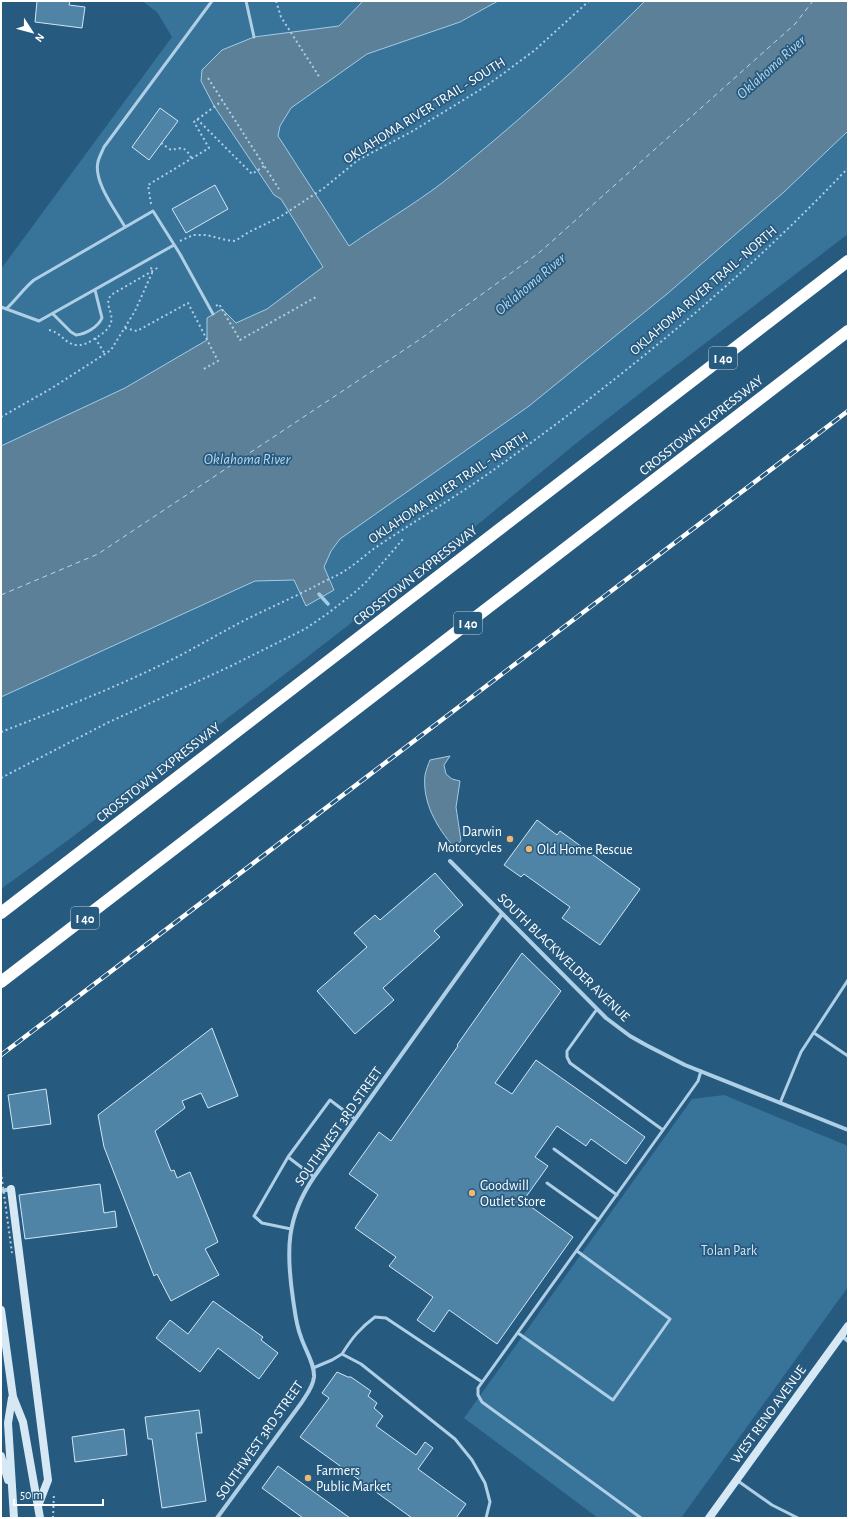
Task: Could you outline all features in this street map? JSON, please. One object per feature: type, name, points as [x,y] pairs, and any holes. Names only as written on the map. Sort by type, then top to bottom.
[{"type":"highway","name":"CROSSTOWN EXPRESSWAY","points":[[1,913],[848,261]]},
{"type":"highway","name":"CROSSTOWN EXPRESSWAY","points":[[1,982],[848,331]]},
{"type":"main road","points":[[10,1189],[48,1480],[38,1506]]},
{"type":"main road","points":[[1,1310],[13,1397],[24,1422],[40,1518]]},
{"type":"main road","name":"WEST RENO AVENUE","points":[[708,1518],[845,1338],[848,1326]]},
{"type":"main road","points":[[13,1397],[8,1423],[11,1493],[14,1518]]},
{"type":"main road","points":[[1,1456],[11,1493]]},
{"type":"street","name":"SOUTH BLACKWELDER AVENUE","points":[[450,861],[597,1010],[615,1025],[646,1045],[673,1059],[848,1130]]},
{"type":"street","name":"SOUTHWEST 3RD STREET","points":[[217,1518],[307,1394],[313,1382],[313,1368],[301,1337],[295,1313],[289,1263],[288,1249],[291,1229],[300,1201],[314,1177],[502,914]]},
{"type":"street","points":[[1,1191],[10,1189]]},
{"type":"lane","points":[[125,227],[103,188],[98,173],[97,162],[104,147],[212,1]]},
{"type":"lane","points":[[246,1],[254,37]]},
{"type":"lane","points":[[6,310],[34,280],[153,211],[213,314]]},
{"type":"lane","points":[[1,307],[39,321],[150,260],[174,245]]},
{"type":"lane","points":[[53,314],[76,335],[82,334],[97,326],[102,318],[95,290]]},
{"type":"lane","points":[[780,1103],[801,1052],[848,980]]},
{"type":"lane","points":[[597,1010],[567,1051],[567,1057],[570,1063],[663,1130]]},
{"type":"lane","points":[[814,1033],[848,1056]]},
{"type":"lane","points":[[641,1518],[482,1402],[478,1396],[478,1388],[698,1081],[701,1071]]},
{"type":"lane","points":[[291,1229],[262,1223],[254,1216],[288,1157],[330,1100],[355,1119]]},
{"type":"lane","points":[[554,1149],[617,1195]]},
{"type":"lane","points":[[288,1157],[314,1177]]},
{"type":"lane","points":[[547,1183],[599,1220]]},
{"type":"lane","points":[[518,1333],[613,1400],[670,1319],[577,1251]]},
{"type":"lane","points":[[313,1368],[342,1354],[354,1336],[364,1325],[375,1317],[386,1318],[482,1382]]},
{"type":"lane","points":[[342,1354],[361,1364],[455,1439],[472,1460],[485,1483],[490,1502],[486,1518]]},
{"type":"lane","points":[[736,1480],[772,1505],[798,1518]]},
{"type":"path","points":[[276,1],[280,17],[320,78]]},
{"type":"path","name":"OKLAHOMA RIVER TRAIL - SOUTH","points":[[174,245],[188,237],[200,235],[235,241],[249,232],[280,217],[324,188],[358,160],[412,132],[504,73],[535,50],[589,1]]},
{"type":"path","points":[[208,78],[279,189]]},
{"type":"path","points":[[153,211],[148,185],[210,148],[194,122],[222,101]]},
{"type":"path","points":[[197,119],[252,174],[264,166]]},
{"type":"path","points":[[161,143],[171,150],[184,148],[188,151],[192,159]]},
{"type":"path","name":"OKLAHOMA RIVER TRAIL - NORTH","points":[[1,732],[87,698],[176,658],[244,620],[289,600],[346,570],[375,548],[527,446],[637,362],[768,248],[848,168]]},
{"type":"path","points":[[1,417],[52,388],[105,354],[115,345],[136,311],[152,274],[150,260]]},
{"type":"path","points":[[219,304],[240,340],[316,297]]},
{"type":"path","points":[[125,328],[137,331],[188,303],[218,361],[202,370]]},
{"type":"path","points":[[90,329],[105,354]]},
{"type":"path","points":[[1,778],[107,723],[231,666],[305,629],[327,614],[366,582],[404,538]]},
{"type":"path","points":[[1,1172],[12,1252]]},
{"type":"green space","points":[[142,1],[848,1],[848,234],[579,441],[476,526],[306,658],[71,838],[1,889],[1,269],[172,37],[157,12]]},
{"type":"green space","name":"Tolan Park","points":[[724,1095],[848,1146],[848,1287],[681,1518],[598,1518],[464,1418],[692,1099]]},
{"type":"water","name":"Oklahoma River","points":[[363,1],[498,1],[460,22],[367,54],[291,108],[280,126],[278,136],[349,246],[431,191],[495,140],[596,49],[645,1],[848,1],[848,131],[784,192],[667,294],[529,406],[340,539],[331,551],[324,567],[334,590],[306,606],[294,580],[255,581],[1,697],[1,446],[125,388],[207,340],[207,318],[222,309],[236,323],[267,309],[323,267],[281,199],[274,195],[214,106],[201,81],[202,70],[222,50],[254,37],[339,26]]},
{"type":"water","points":[[450,756],[444,765],[446,774],[452,779],[460,781],[456,807],[461,841],[454,847],[442,832],[432,814],[428,805],[425,785],[426,769],[430,760]]},
{"type":"building","points":[[37,1],[70,1],[69,5],[85,7],[82,28],[35,22]]},
{"type":"building","points":[[160,108],[178,121],[149,160],[132,147]]},
{"type":"building","points":[[215,185],[228,209],[186,233],[172,209]]},
{"type":"building","points":[[537,820],[557,835],[560,831],[640,889],[600,945],[562,918],[570,907],[524,874],[521,877],[504,865]]},
{"type":"building","points":[[435,873],[463,905],[434,931],[440,937],[383,988],[394,1000],[355,1034],[317,991],[367,947],[354,933],[375,915],[380,920]]},
{"type":"building","points":[[522,953],[561,991],[495,1083],[512,1094],[536,1060],[645,1137],[626,1164],[591,1139],[586,1146],[557,1126],[535,1157],[548,1166],[523,1201],[573,1237],[497,1344],[449,1310],[434,1332],[417,1320],[433,1297],[389,1266],[396,1257],[355,1228],[378,1195],[349,1174],[379,1132],[391,1141]]},
{"type":"building","points":[[212,1028],[238,1096],[208,1108],[201,1093],[182,1101],[185,1108],[155,1131],[171,1171],[174,1170],[177,1178],[190,1172],[218,1242],[205,1249],[219,1275],[171,1301],[157,1274],[154,1276],[104,1147],[98,1115]]},
{"type":"building","points":[[46,1089],[51,1124],[13,1129],[8,1095]]},
{"type":"building","points":[[100,1184],[104,1213],[115,1211],[117,1227],[25,1239],[19,1195]]},
{"type":"building","points":[[213,1301],[263,1337],[261,1340],[278,1353],[259,1379],[218,1348],[200,1372],[156,1338],[170,1320],[188,1334]]},
{"type":"building","points":[[337,1372],[351,1377],[371,1391],[368,1396],[377,1403],[374,1408],[383,1416],[376,1426],[416,1455],[425,1442],[433,1448],[418,1469],[466,1504],[456,1518],[412,1518],[300,1437],[329,1398],[322,1393]]},
{"type":"building","points":[[199,1410],[202,1433],[196,1433],[206,1501],[162,1508],[152,1439],[148,1439],[145,1417]]},
{"type":"building","points":[[124,1429],[127,1455],[75,1462],[72,1437]]},
{"type":"building","points":[[278,1466],[350,1518],[303,1518],[262,1488]]},
{"type":"waterway","points":[[319,594],[328,604]]},
{"type":"ferry route","points":[[1,595],[98,554],[419,340],[540,252],[795,24],[813,1]]},
{"type":"railway","points":[[1,1055],[848,411]]},
{"type":"place","name":"Darwin Motorcycles","points":[[510,839]]},
{"type":"place","name":"Old Home Rescue","points":[[529,849]]},
{"type":"place","name":"Goodwill Outlet Store","points":[[472,1193]]},
{"type":"place","name":"Farmers Public Market","points":[[308,1478]]}]
